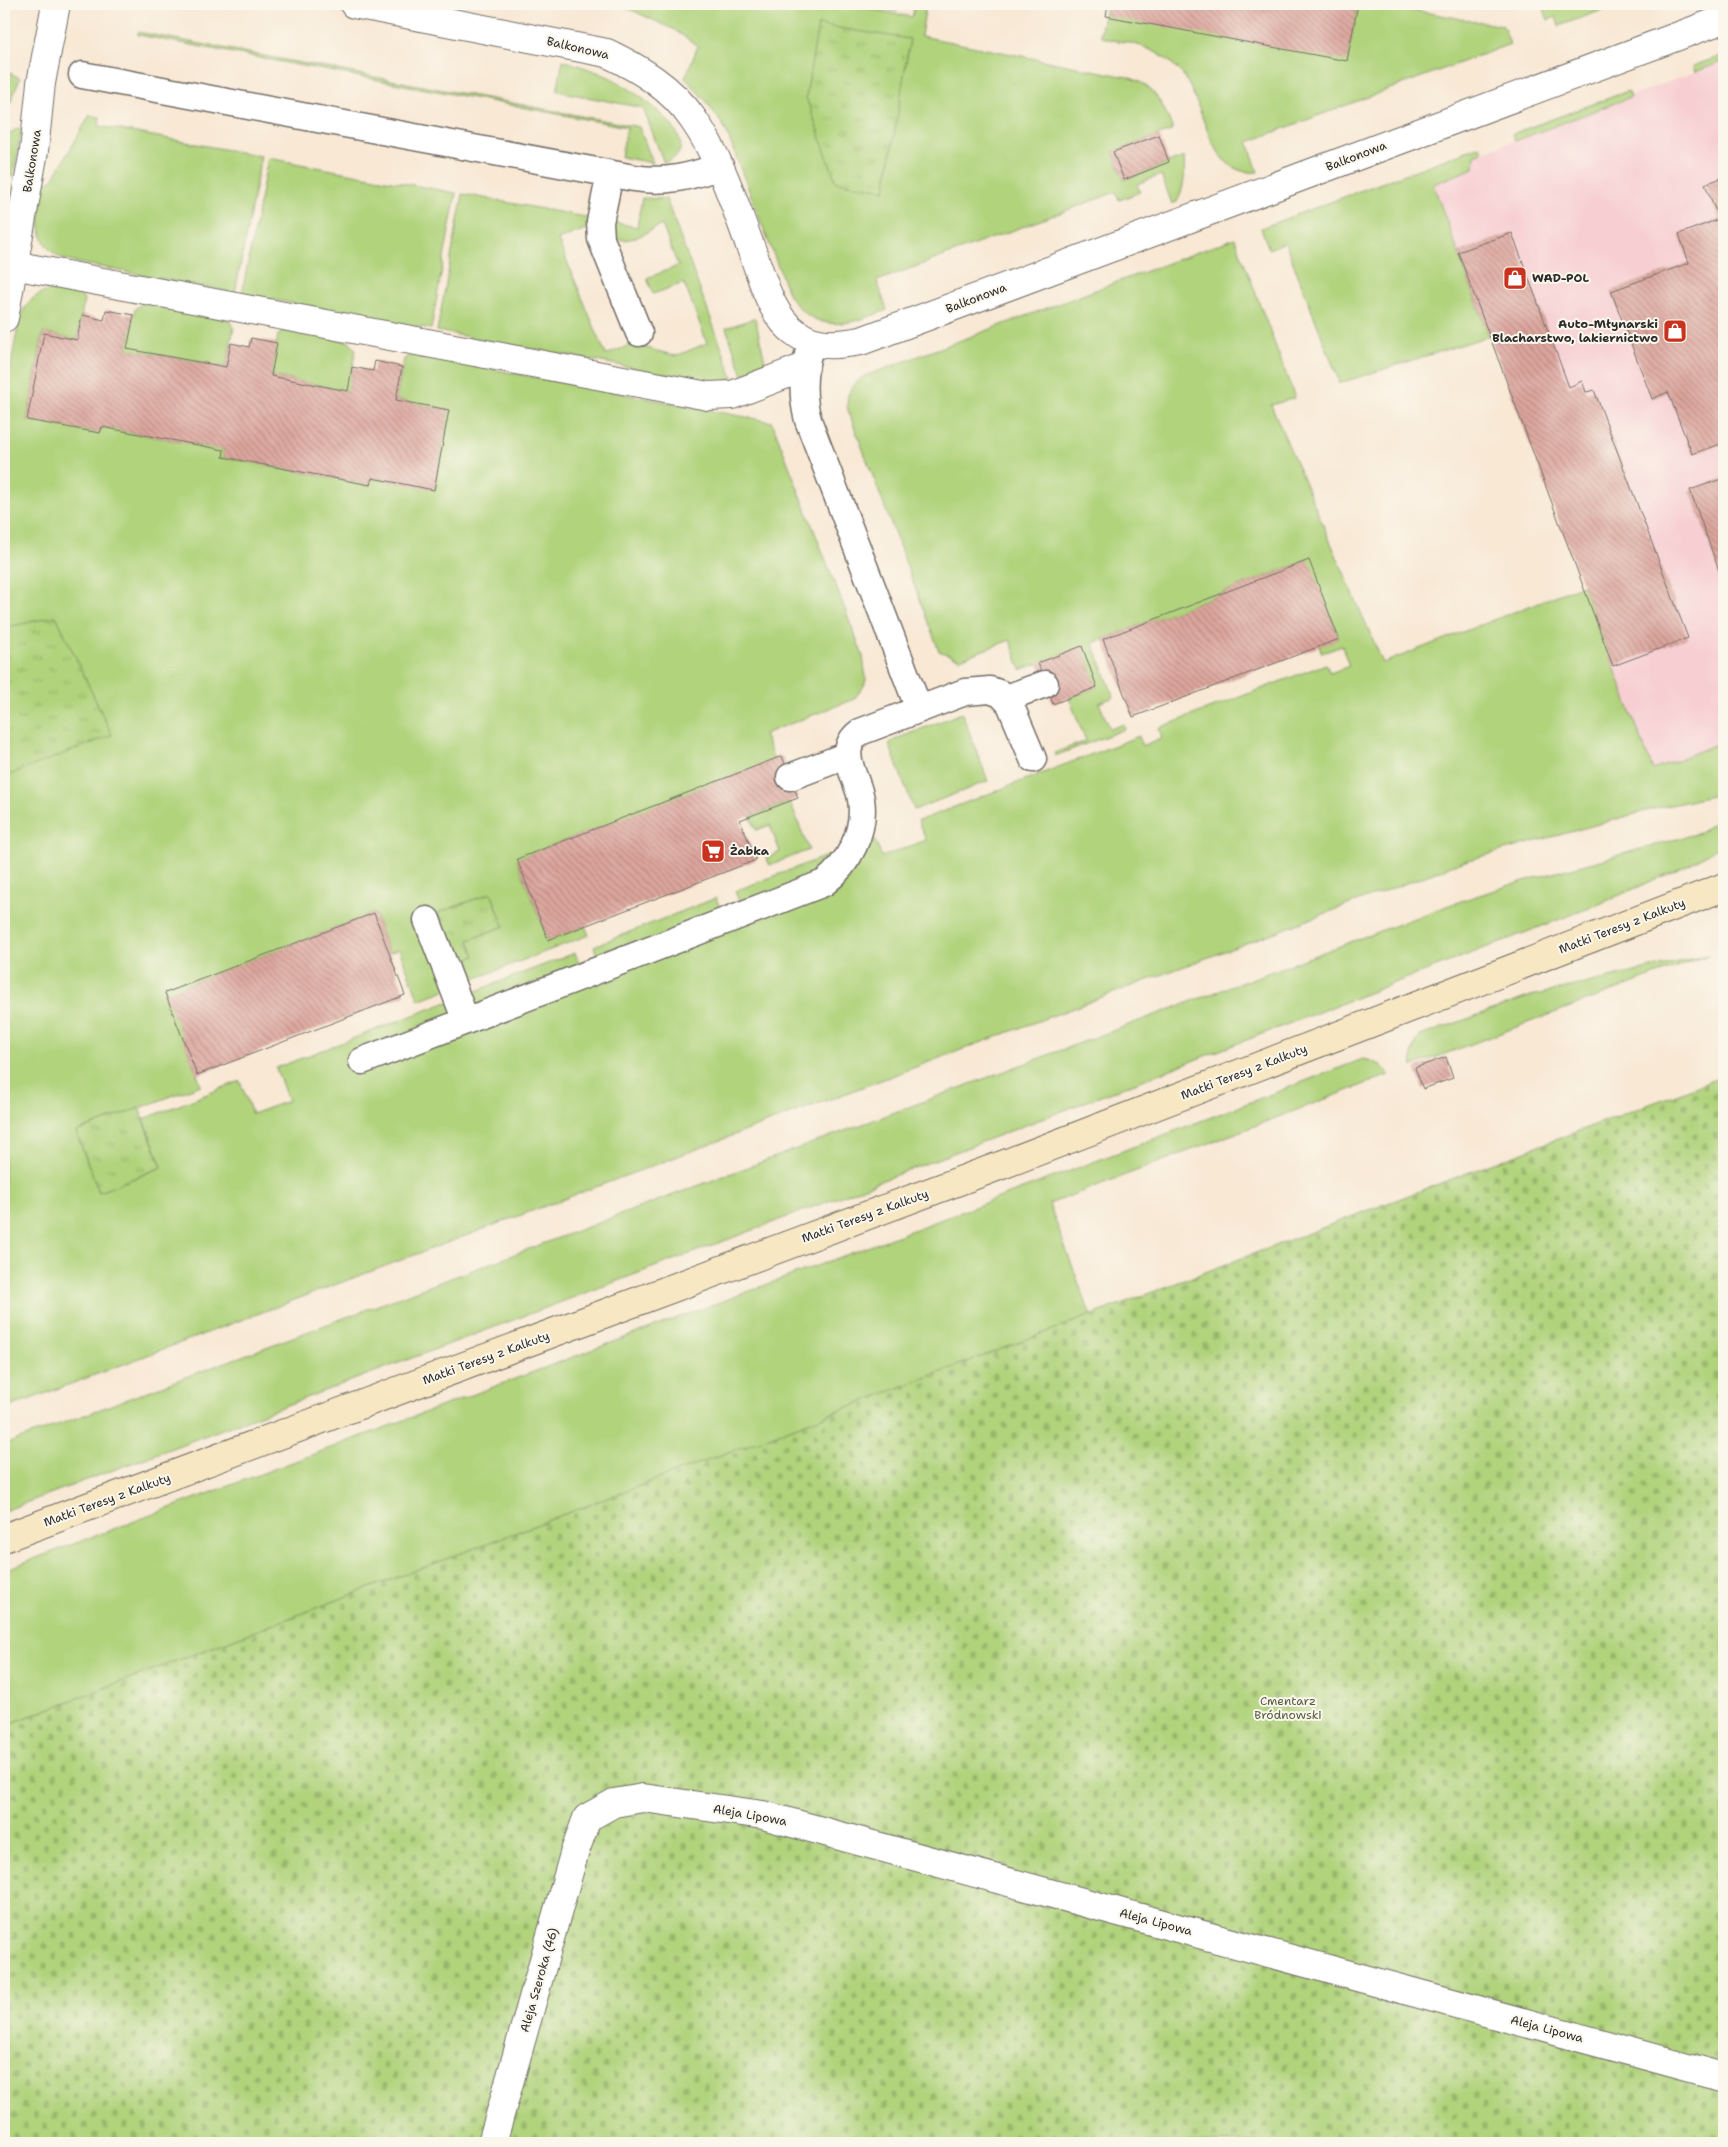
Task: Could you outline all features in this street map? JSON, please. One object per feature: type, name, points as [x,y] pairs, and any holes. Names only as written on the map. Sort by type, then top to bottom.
[{"type":"street","name":"Balkonowa","points":[[4,318],[34,152],[41,84],[56,4]]},
{"type":"street","name":"Balkonowa","points":[[354,4],[607,53],[639,68],[667,90],[693,118],[720,166],[775,312],[795,333],[809,355],[833,345],[861,341],[1724,19]]},
{"type":"street","points":[[13,265],[708,396],[732,394],[809,355]]},
{"type":"street","name":"Matki Teresy z Kalkuty","points":[[4,1538],[1002,1166],[1724,887]]},
{"type":"street","name":"Aleja Lipowa","points":[[587,1818],[614,1803],[643,1798],[764,1815],[1724,2077]]},
{"type":"street","name":"Aleja Szeroka (46)","points":[[492,2143],[574,1854],[587,1818]]},
{"type":"lane","points":[[82,75],[644,180],[665,181],[692,176],[720,166]]},
{"type":"lane","points":[[610,174],[600,222],[601,239],[639,333]]},
{"type":"lane","points":[[809,355],[803,388],[808,420],[919,709]]},
{"type":"lane","points":[[1006,698],[1045,684]]},
{"type":"lane","points":[[362,1061],[824,883],[845,863],[859,830],[862,811],[860,797],[851,772],[848,756],[851,742],[860,732],[973,690],[990,690],[1006,698],[1014,710],[1033,759]]},
{"type":"lane","points":[[790,777],[848,756]]},
{"type":"lane","points":[[427,920],[466,1021]]},
{"type":"shaded area","points":[[1724,61],[1724,741],[1653,770],[1433,184],[1474,168],[1475,155]]},
{"type":"green space","points":[[618,4],[845,4],[912,17],[915,4],[926,4],[921,36],[1127,77],[1144,85],[1157,97],[1173,130],[1113,152],[1124,180],[1184,157],[1182,191],[1177,202],[1172,204],[1161,175],[1137,184],[1140,192],[1119,200],[1116,192],[877,281],[887,310],[846,323],[822,322],[811,317],[800,308],[789,295],[725,128],[706,101],[685,78],[698,46],[673,29]]},
{"type":"green space","points":[[856,4],[898,4],[897,11]]},
{"type":"green space","points":[[1106,4],[1108,4],[1106,15],[1347,60],[1358,4],[1389,4],[1389,6],[1503,26],[1510,44],[1248,142],[1258,172],[1240,170],[1227,162],[1216,149],[1187,80],[1177,68],[1147,48],[1100,36]]},
{"type":"green space","points":[[1542,4],[1619,4],[1559,26],[1556,17],[1548,20]]},
{"type":"green space","points":[[818,25],[910,39],[885,190],[836,182],[806,97]]},
{"type":"green space","points":[[138,32],[639,127],[653,163],[621,157],[627,127],[138,35]]},
{"type":"green space","points":[[1724,55],[1724,61],[1695,72],[1693,66]]},
{"type":"green space","points":[[563,60],[613,79],[651,105],[676,131],[681,144],[678,155],[664,163],[643,108],[557,91]]},
{"type":"green space","points":[[4,70],[20,78],[11,101],[4,111]]},
{"type":"green space","points":[[1628,91],[1631,97],[1515,141],[1512,134]]},
{"type":"green space","points":[[90,115],[100,117],[99,126],[261,156],[235,293],[69,261],[48,248],[43,239],[40,218],[45,183],[53,179]]},
{"type":"green space","points":[[18,128],[22,129],[13,176],[4,174],[4,137]]},
{"type":"green space","points":[[1480,146],[1482,152],[1475,155],[1474,168],[1433,184],[1489,336],[1340,383],[1285,242],[1269,249],[1261,228]]},
{"type":"green space","points":[[268,158],[456,193],[431,329],[242,294]]},
{"type":"green space","points":[[463,194],[590,218],[588,228],[558,240],[606,355],[632,344],[676,356],[707,343],[684,283],[653,294],[647,278],[678,266],[662,225],[632,239],[625,240],[613,237],[611,222],[637,227],[642,198],[666,199],[733,378],[719,384],[437,331]]},
{"type":"green space","points":[[1235,238],[1295,398],[1271,405],[1383,663],[1583,585],[1653,770],[1724,741],[1724,790],[1716,795],[1653,809],[1465,861],[4,1409],[4,402],[19,321],[28,303],[42,293],[58,290],[78,291],[84,300],[77,340],[43,333],[27,420],[100,433],[102,427],[224,450],[223,457],[370,485],[372,478],[434,489],[449,410],[396,400],[404,359],[412,354],[772,422],[863,656],[866,680],[864,686],[854,699],[764,734],[774,760],[517,859],[548,940],[585,926],[589,935],[419,1000],[399,949],[389,953],[374,913],[166,993],[201,1085],[76,1132],[99,1192],[162,1167],[144,1119],[240,1081],[252,1114],[288,1101],[276,1068],[575,953],[579,962],[597,956],[594,946],[716,898],[720,908],[739,901],[735,891],[874,838],[882,857],[926,840],[918,821],[1139,736],[1142,746],[1162,738],[1159,728],[1326,664],[1330,673],[1349,666],[1342,646],[1322,653],[1319,646],[1339,638],[1308,560],[1093,643],[1114,697],[1099,703],[1110,729],[1124,724],[1125,729],[1055,756],[1054,753],[1086,741],[1069,698],[1097,687],[1082,647],[1021,670],[1010,640],[960,659],[939,651],[848,410],[847,399],[850,390],[865,376]],"holes":[[[491,893],[504,926],[469,940],[438,913]]]},
{"type":"green space","points":[[143,303],[229,320],[234,327],[226,367],[127,349],[135,309]]},
{"type":"green space","points":[[755,318],[766,365],[743,375],[726,328]]},
{"type":"green space","points":[[285,330],[350,342],[356,350],[348,391],[271,376],[278,335]]},
{"type":"green space","points":[[56,616],[112,735],[4,777],[4,628]]},
{"type":"green space","points":[[962,713],[988,781],[914,810],[889,744],[896,739]]},
{"type":"green space","points":[[790,802],[809,850],[770,865],[766,858],[780,852],[770,825],[756,830],[750,816]]},
{"type":"green space","points":[[1724,815],[1724,844],[1690,864],[1602,903],[748,1232],[4,1511],[4,1445],[1452,904],[1513,884],[1699,833]]},
{"type":"green space","points":[[491,893],[504,926],[469,940],[475,956],[457,963],[438,913]]},
{"type":"green space","points":[[1708,955],[1413,1066],[1413,1050],[1420,1036],[1531,996]]},
{"type":"green space","points":[[1363,1059],[1378,1064],[1389,1075],[1049,1204],[1091,1316],[4,1726],[4,1570],[1041,1182]]},
{"type":"green space","name":"Cmentarz Bródnowski","points":[[1724,1076],[1724,2143],[4,2143],[4,1726]]},
{"type":"green space","points":[[139,1108],[162,1167],[99,1192],[76,1132]]},
{"type":"building","points":[[1108,4],[1358,4],[1347,61],[1106,16]]},
{"type":"building","points":[[1159,135],[1169,162],[1124,180],[1113,152]]},
{"type":"building","name":"Auto-Młynarski Blacharstwo, lakiernictwo","points":[[1724,177],[1724,443],[1692,454],[1668,392],[1652,399],[1611,291],[1689,263],[1679,234],[1719,219],[1705,184]]},
{"type":"building","points":[[1512,233],[1569,387],[1582,381],[1586,392],[1594,390],[1688,638],[1613,666],[1458,252]]},
{"type":"building","points":[[106,310],[134,315],[127,349],[226,367],[231,343],[249,347],[251,338],[277,343],[271,376],[348,391],[352,367],[373,371],[375,361],[402,367],[396,400],[449,410],[434,490],[372,478],[370,485],[223,457],[224,450],[102,427],[100,433],[27,420],[44,333],[77,340],[82,315],[104,320]]},
{"type":"building","points":[[1724,478],[1724,585],[1690,490]]},
{"type":"building","points":[[1309,560],[1339,639],[1133,717],[1103,639]]},
{"type":"building","points":[[1082,646],[1097,687],[1053,704],[1038,663]]},
{"type":"building","points":[[782,756],[798,798],[740,820],[756,860],[548,940],[517,859]]},
{"type":"building","points":[[374,913],[405,995],[197,1075],[165,993]]},
{"type":"building","points":[[1446,1057],[1453,1078],[1423,1089],[1415,1068]]},
{"type":"place","name":"WAD-POL","points":[[1515,278]]},
{"type":"place","name":"Auto-Młynarski Blacharstwo, lakiernictwo","points":[[1675,331]]},
{"type":"place","name":"Żabka","points":[[713,851]]}]
